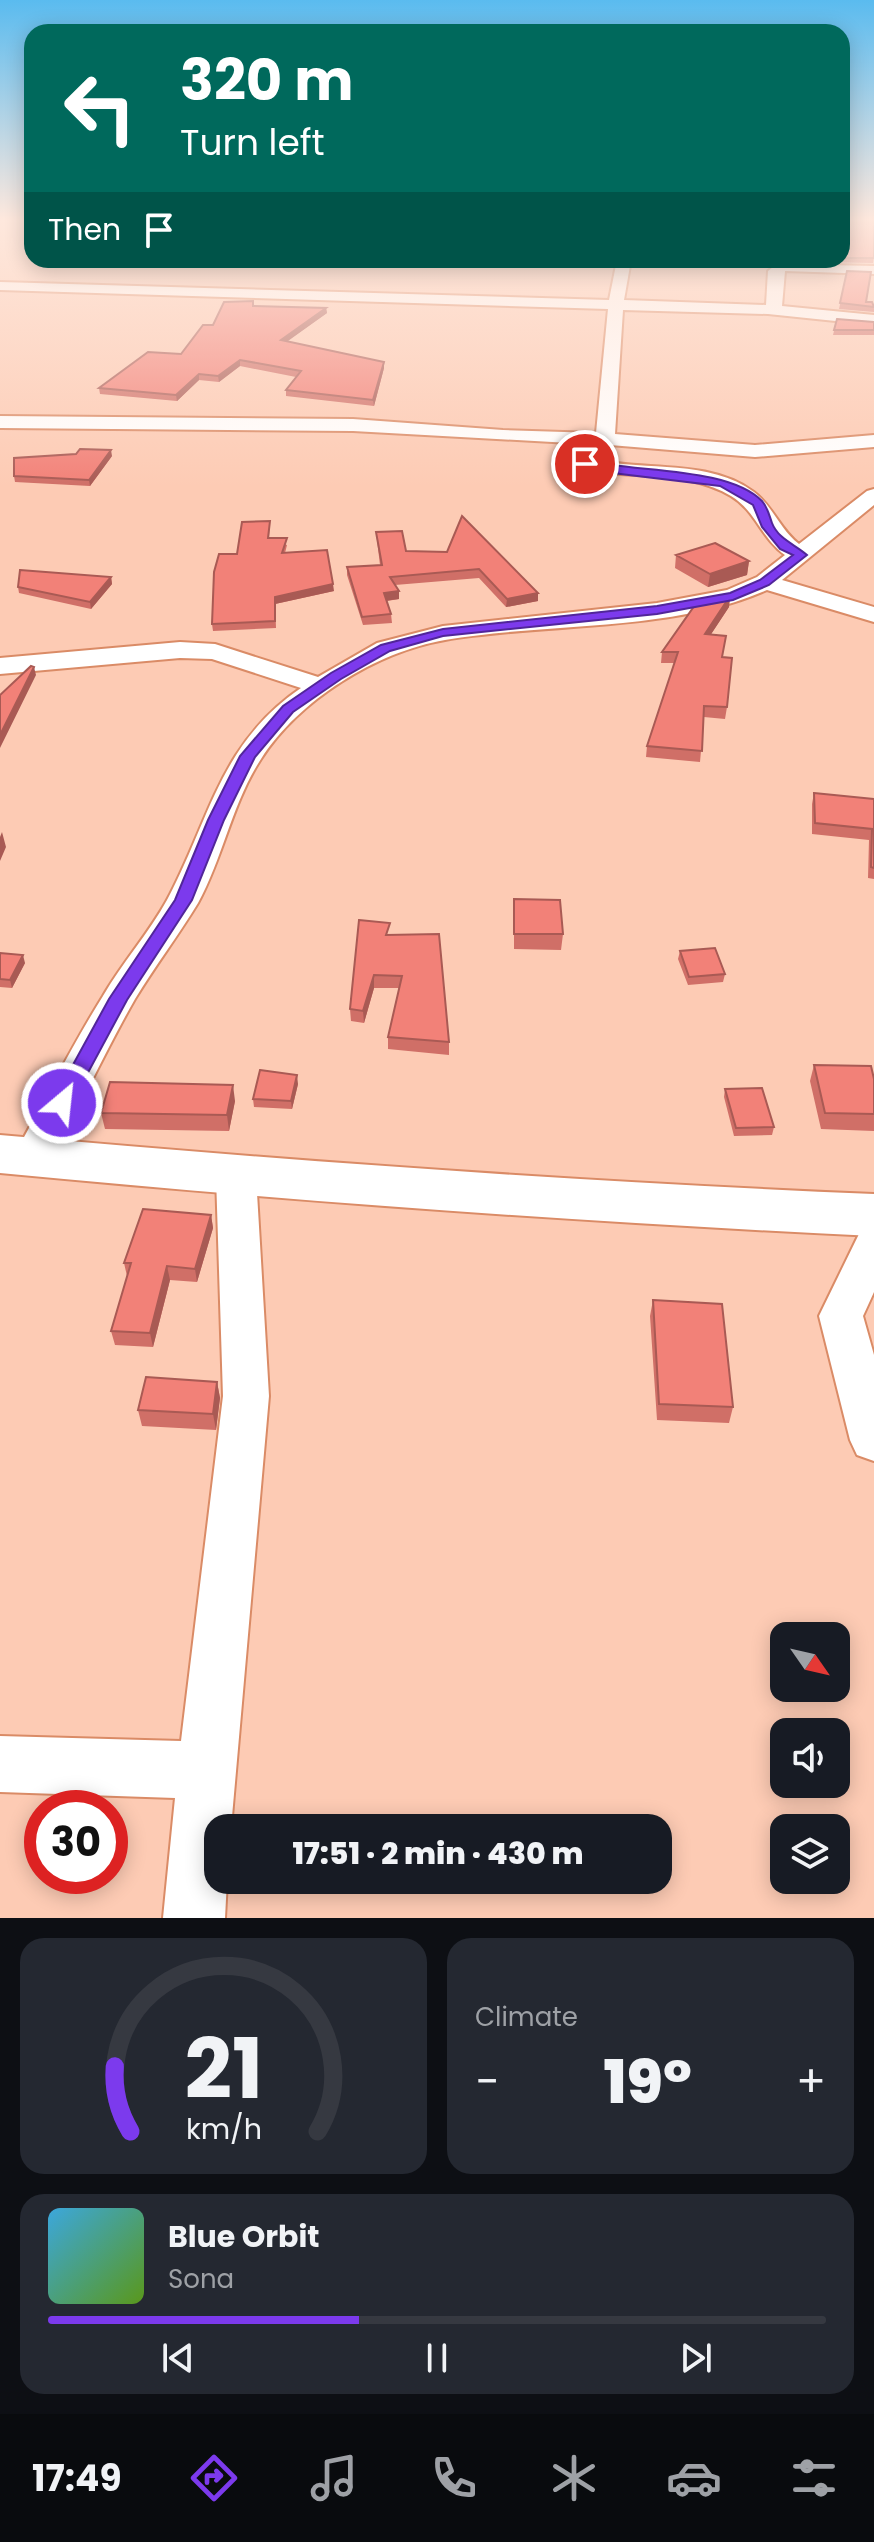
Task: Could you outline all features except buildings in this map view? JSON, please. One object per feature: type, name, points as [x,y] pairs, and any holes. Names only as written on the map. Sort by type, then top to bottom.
[{"type":"street","points":[[616,309],[605,439],[587,455],[585,464],[723,483],[758,503],[765,514],[766,525],[785,547],[801,555]]},
{"type":"street","points":[[695,309],[874,320]]},
{"type":"street","points":[[0,422],[353,425],[755,451],[874,441]]},
{"type":"street","points":[[874,495],[765,582],[733,596],[657,610],[443,633],[386,648],[288,709],[248,756],[216,820],[183,900],[17,1154],[236,1176],[694,1207],[874,1215]]},
{"type":"street","points":[[765,582],[874,615]]},
{"type":"street","points":[[0,666],[180,650],[215,652],[321,686]]},
{"type":"street","points":[[194,1918],[206,1770],[246,1396],[236,1176]]},
{"type":"street","points":[[874,1246],[841,1316],[874,1440]]},
{"type":"street","points":[[0,1764],[206,1770]]},
{"type":"route","points":[[62,1103],[118,999],[183,900],[216,820],[248,756],[288,709],[336,676],[386,648],[443,633],[657,610],[733,596],[765,582],[801,555],[785,547],[766,525],[765,514],[758,503],[723,483],[585,464]]}]
